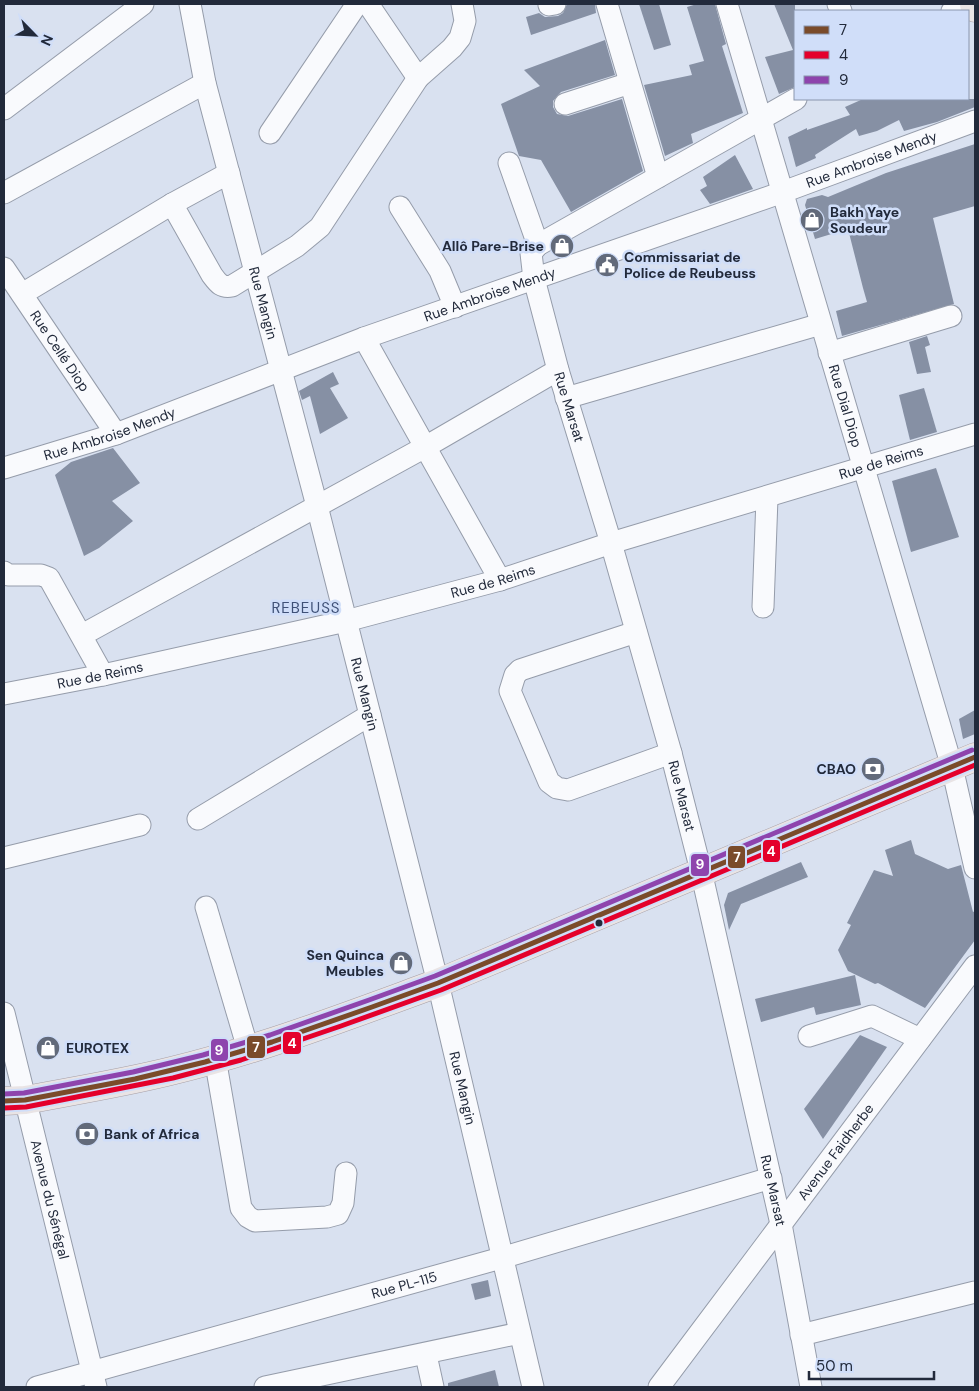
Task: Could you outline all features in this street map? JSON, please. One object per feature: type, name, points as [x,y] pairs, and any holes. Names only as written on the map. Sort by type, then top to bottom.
[{"type":"main road","points":[[974,4],[975,8]]},
{"type":"main road","points":[[14,1101],[171,1071],[248,1049],[438,983],[964,762]]},
{"type":"street","points":[[4,108],[143,4]]},
{"type":"street","name":"Rue Mangin","points":[[190,4],[205,83],[317,506],[438,983],[501,1258],[533,1387]]},
{"type":"street","points":[[270,133],[357,4]]},
{"type":"street","points":[[368,4],[418,78]]},
{"type":"street","points":[[172,204],[219,285],[224,287],[232,286],[297,246],[320,227],[418,78],[452,48],[460,38],[465,21],[462,4]]},
{"type":"street","points":[[607,4],[658,177]]},
{"type":"street","name":"Rue Dial Diop","points":[[727,4],[784,192],[863,467],[964,762],[975,868]]},
{"type":"street","points":[[954,10],[965,4]]},
{"type":"street","points":[[4,193],[205,83]]},
{"type":"street","points":[[565,104],[630,83]]},
{"type":"street","points":[[509,162],[538,245],[794,100]]},
{"type":"street","name":"Rue Ambroise Mendy","points":[[4,468],[116,434],[364,338],[784,192],[975,121]]},
{"type":"street","points":[[22,294],[172,204],[229,173]]},
{"type":"street","points":[[400,207],[440,271],[455,306]]},
{"type":"street","name":"Rue Marsat","points":[[538,245],[531,253],[534,280],[566,398],[611,543],[671,752],[701,871],[782,1224],[811,1387]]},
{"type":"street","name":"Rue Cellé Diop","points":[[4,268],[116,434]]},
{"type":"street","points":[[830,354],[951,316]]},
{"type":"street","points":[[566,398],[821,324]]},
{"type":"street","points":[[364,338],[427,446],[500,580]]},
{"type":"street","points":[[82,635],[427,446],[558,370]]},
{"type":"street","name":"Rue de Reims","points":[[4,694],[103,675],[346,621],[500,580],[611,543],[767,498],[975,434]]},
{"type":"street","points":[[764,607],[767,498]]},
{"type":"street","points":[[4,572],[8,575],[41,575],[49,578],[103,675]]},
{"type":"street","points":[[636,632],[520,670],[510,691],[549,782],[557,788],[568,790],[671,752]]},
{"type":"street","points":[[198,818],[370,715]]},
{"type":"street","points":[[4,858],[140,825]]},
{"type":"street","points":[[206,907],[248,1049]]},
{"type":"street","name":"Avenue Faidherbe","points":[[659,1387],[975,966]]},
{"type":"street","name":"Avenue du Sénégal","points":[[4,1013],[14,1101],[94,1380]]},
{"type":"street","points":[[809,1036],[872,1016],[920,1039]]},
{"type":"street","points":[[216,1058],[241,1208],[248,1217],[255,1221],[327,1218],[338,1214],[343,1203],[346,1174]]},
{"type":"street","name":"Rue PL-115","points":[[37,1387],[94,1380],[771,1178]]},
{"type":"street","points":[[801,1334],[975,1292]]},
{"type":"street","points":[[265,1387],[426,1355],[520,1333]]},
{"type":"street","points":[[426,1355],[433,1387]]},
{"type":"building","points":[[567,4],[595,4],[596,13],[531,35],[526,17],[539,13],[545,17],[558,16],[563,13]]},
{"type":"building","points":[[639,4],[659,4],[671,45],[654,50]]},
{"type":"building","points":[[697,4],[715,4],[726,44],[722,46],[743,113],[691,134],[693,143],[665,156],[644,85],[692,75],[689,65],[704,61],[687,7]]},
{"type":"building","points":[[774,4],[795,4],[794,87],[779,94],[765,57],[793,50]]},
{"type":"building","points":[[605,40],[615,75],[561,92],[553,101],[553,107],[557,114],[568,116],[622,99],[643,171],[571,212],[541,160],[519,156],[501,104],[540,86],[524,70]]},
{"type":"building","points":[[975,99],[975,107],[937,122],[904,131],[899,120],[877,131],[859,136],[856,129],[815,155],[816,158],[796,167],[788,137],[807,128],[807,130],[850,115],[845,107],[861,100]]},
{"type":"building","points":[[975,144],[975,206],[933,218],[954,304],[842,336],[836,311],[867,302],[848,229],[815,239],[805,205],[807,199],[822,195],[828,197],[886,173]]},
{"type":"building","points":[[735,155],[753,189],[710,204],[700,190],[707,186],[703,177]]},
{"type":"building","points":[[927,336],[930,345],[925,347],[931,372],[917,374],[909,342]]},
{"type":"building","points":[[333,372],[339,384],[330,388],[348,418],[320,434],[310,396],[302,400],[299,391]]},
{"type":"building","points":[[924,388],[937,432],[910,440],[899,395]]},
{"type":"building","points":[[113,448],[140,483],[112,501],[133,521],[99,548],[84,556],[55,475],[71,462]]},
{"type":"building","points":[[936,468],[959,537],[911,552],[892,481]]},
{"type":"building","points":[[975,710],[975,734],[963,739],[959,719]]},
{"type":"building","points":[[911,840],[915,854],[948,869],[961,865],[973,912],[975,911],[975,940],[925,1008],[878,983],[875,984],[848,971],[838,950],[851,925],[847,923],[874,870],[893,876],[885,850]]},
{"type":"building","points":[[801,862],[808,877],[741,904],[729,930],[724,905],[728,893]]},
{"type":"building","points":[[855,975],[861,1005],[816,1015],[814,1007],[761,1022],[755,999]]},
{"type":"building","points":[[860,1035],[887,1047],[823,1139],[804,1109]]},
{"type":"building","points":[[488,1280],[491,1296],[475,1300],[471,1284]]},
{"type":"building","points":[[495,1370],[499,1387],[448,1387],[448,1383]]},
{"type":"transit line","name":"9","points":[[4,1094],[24,1093],[133,1072],[203,1055],[270,1035],[369,1000],[435,976],[972,750]]},
{"type":"transit line","name":"7","points":[[4,1101],[25,1100],[135,1079],[205,1062],[272,1042],[372,1007],[438,983],[975,757]]},
{"type":"transit line","name":"4","points":[[4,1108],[26,1107],[173,1078],[241,1060],[341,1026],[441,990],[975,765]]},
{"type":"place","name":"Bakh Yaye Soudeur","points":[[812,220]]},
{"type":"place","name":"Allô Pare-Brise","points":[[562,246]]},
{"type":"place","name":"Commissariat de Police de Reubeuss","points":[[607,265]]},
{"type":"place","name":"CBAO","points":[[873,769]]},
{"type":"place","name":"Sen Quinca Meubles","points":[[401,963]]},
{"type":"place","name":"EUROTEX","points":[[48,1048]]},
{"type":"place","name":"Bank of Africa","points":[[87,1134]]},
{"type":"district","name":"REBEUSS","points":[[306,608]]}]
